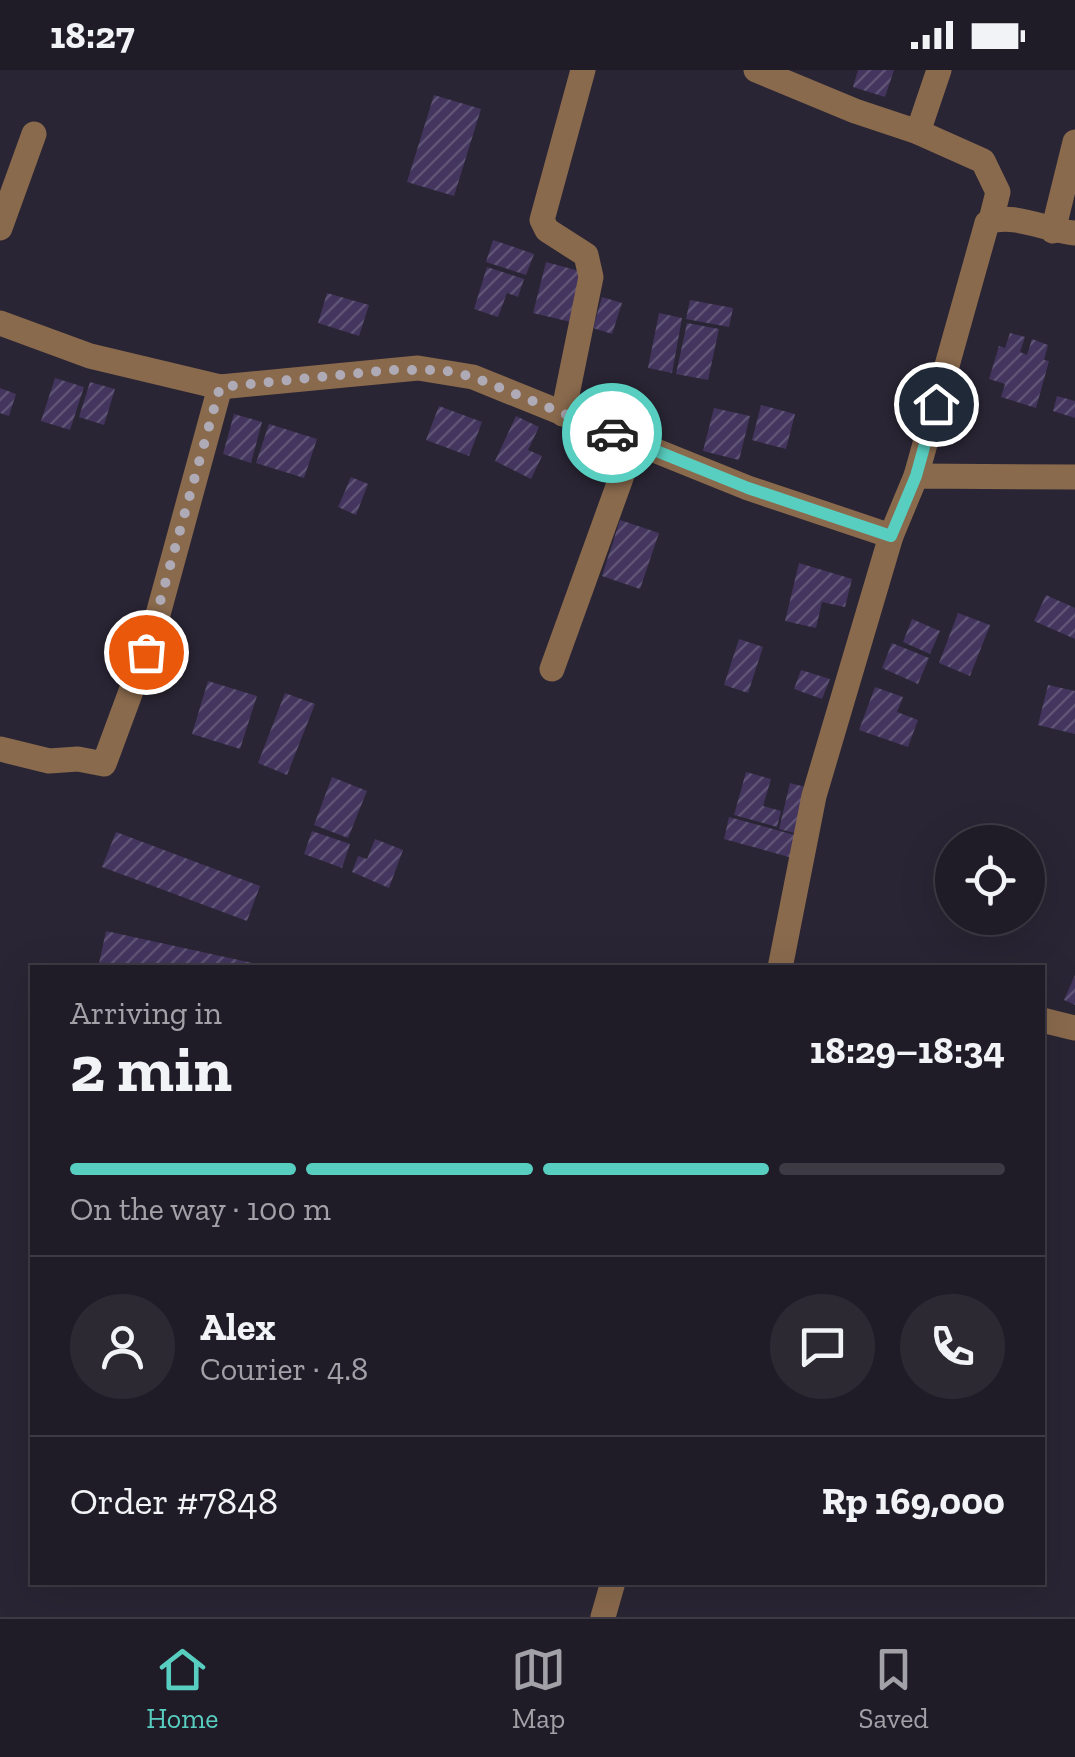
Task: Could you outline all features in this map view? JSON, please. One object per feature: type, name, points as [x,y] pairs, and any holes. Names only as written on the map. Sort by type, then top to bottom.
[{"type":"street","points":[[562,414],[591,277],[586,255],[547,230],[542,220],[583,70]]},
{"type":"street","points":[[756,70],[983,161],[998,192],[985,226],[916,476],[891,536],[814,796],[781,965]]},
{"type":"street","points":[[918,132],[939,70]]},
{"type":"street","points":[[0,228],[34,134]]},
{"type":"street","points":[[990,220],[1006,218],[1064,232],[1075,142]]},
{"type":"street","points":[[0,323],[106,360],[220,387],[418,368],[473,377],[748,488],[891,536]]},
{"type":"street","points":[[0,749],[49,760],[78,759],[104,764],[154,629],[220,387]]},
{"type":"street","points":[[552,669],[634,442]]},
{"type":"street","points":[[916,476],[1075,477]]},
{"type":"street","points":[[1045,1021],[1075,1028]]},
{"type":"street","points":[[603,1617],[613,1585]]},
{"type":"building","points":[[858,70],[894,70],[885,97],[853,87]]},
{"type":"building","points":[[434,95],[481,109],[454,196],[407,182]]},
{"type":"building","points":[[493,240],[534,254],[526,275],[486,262]]},
{"type":"building","points":[[546,262],[583,272],[571,322],[533,313]]},
{"type":"building","points":[[487,267],[524,279],[518,297],[507,293],[498,317],[474,309]]},
{"type":"building","points":[[327,293],[369,305],[359,336],[318,323]]},
{"type":"building","points":[[602,297],[622,303],[612,334],[593,328]]},
{"type":"building","points":[[690,300],[733,308],[729,327],[686,319]]},
{"type":"building","points":[[659,313],[682,318],[672,373],[648,368]]},
{"type":"building","points":[[687,323],[719,329],[708,380],[676,374]]},
{"type":"building","points":[[1010,333],[1025,337],[1020,352],[1027,355],[1032,339],[1048,345],[1044,360],[1049,361],[1036,408],[1001,397],[1005,384],[989,379],[999,346],[1005,348]]},
{"type":"building","points":[[55,378],[84,387],[70,430],[41,421]]},
{"type":"building","points":[[90,382],[115,389],[104,425],[79,417]]},
{"type":"building","points":[[0,388],[16,394],[9,416],[0,413]]},
{"type":"building","points":[[1057,396],[1075,401],[1075,418],[1053,411]]},
{"type":"building","points":[[761,405],[795,414],[786,449],[752,440]]},
{"type":"building","points":[[439,406],[482,422],[469,456],[426,440]]},
{"type":"building","points":[[714,408],[750,416],[739,460],[703,451]]},
{"type":"building","points":[[234,414],[262,422],[251,463],[223,454]]},
{"type":"building","points":[[516,416],[539,427],[528,450],[542,456],[531,479],[495,461]]},
{"type":"building","points":[[269,424],[317,439],[304,478],[256,463]]},
{"type":"building","points":[[351,477],[368,484],[356,515],[338,507]]},
{"type":"building","points":[[620,520],[659,533],[640,589],[602,576]]},
{"type":"building","points":[[799,563],[852,579],[845,607],[822,602],[816,628],[785,621]]},
{"type":"building","points":[[1046,595],[1075,608],[1075,639],[1034,621]]},
{"type":"building","points":[[958,613],[990,625],[970,676],[939,663]]},
{"type":"building","points":[[912,619],[940,631],[930,654],[903,642]]},
{"type":"building","points":[[739,639],[763,647],[748,693],[724,685]]},
{"type":"building","points":[[892,643],[929,658],[918,684],[882,668]]},
{"type":"building","points":[[801,670],[830,679],[822,699],[794,689]]},
{"type":"building","points":[[208,681],[257,696],[240,749],[192,734]]},
{"type":"building","points":[[1048,685],[1075,691],[1075,734],[1038,725]]},
{"type":"building","points":[[875,687],[903,697],[897,712],[918,720],[908,747],[859,730]]},
{"type":"building","points":[[285,693],[315,704],[287,775],[258,763]]},
{"type":"building","points":[[746,772],[771,779],[763,806],[781,811],[777,827],[734,815]]},
{"type":"building","points":[[332,777],[367,791],[348,838],[314,825]]},
{"type":"building","points":[[790,783],[813,789],[802,835],[779,829]]},
{"type":"building","points":[[729,817],[802,837],[796,859],[724,839]]},
{"type":"building","points":[[312,831],[350,844],[342,868],[304,854]]},
{"type":"building","points":[[116,832],[260,886],[247,921],[102,867]]},
{"type":"building","points":[[375,839],[403,850],[389,888],[352,872],[358,856],[367,859]]},
{"type":"building","points":[[106,931],[261,965],[99,965]]},
{"type":"building","points":[[1075,975],[1075,1005],[1064,1000]]},
{"type":"way so far","points":[[146,652],[220,387],[390,370],[442,370],[473,377],[612,433]]},
{"type":"route","points":[[612,433],[748,488],[891,536],[916,476],[936,404]]}]
